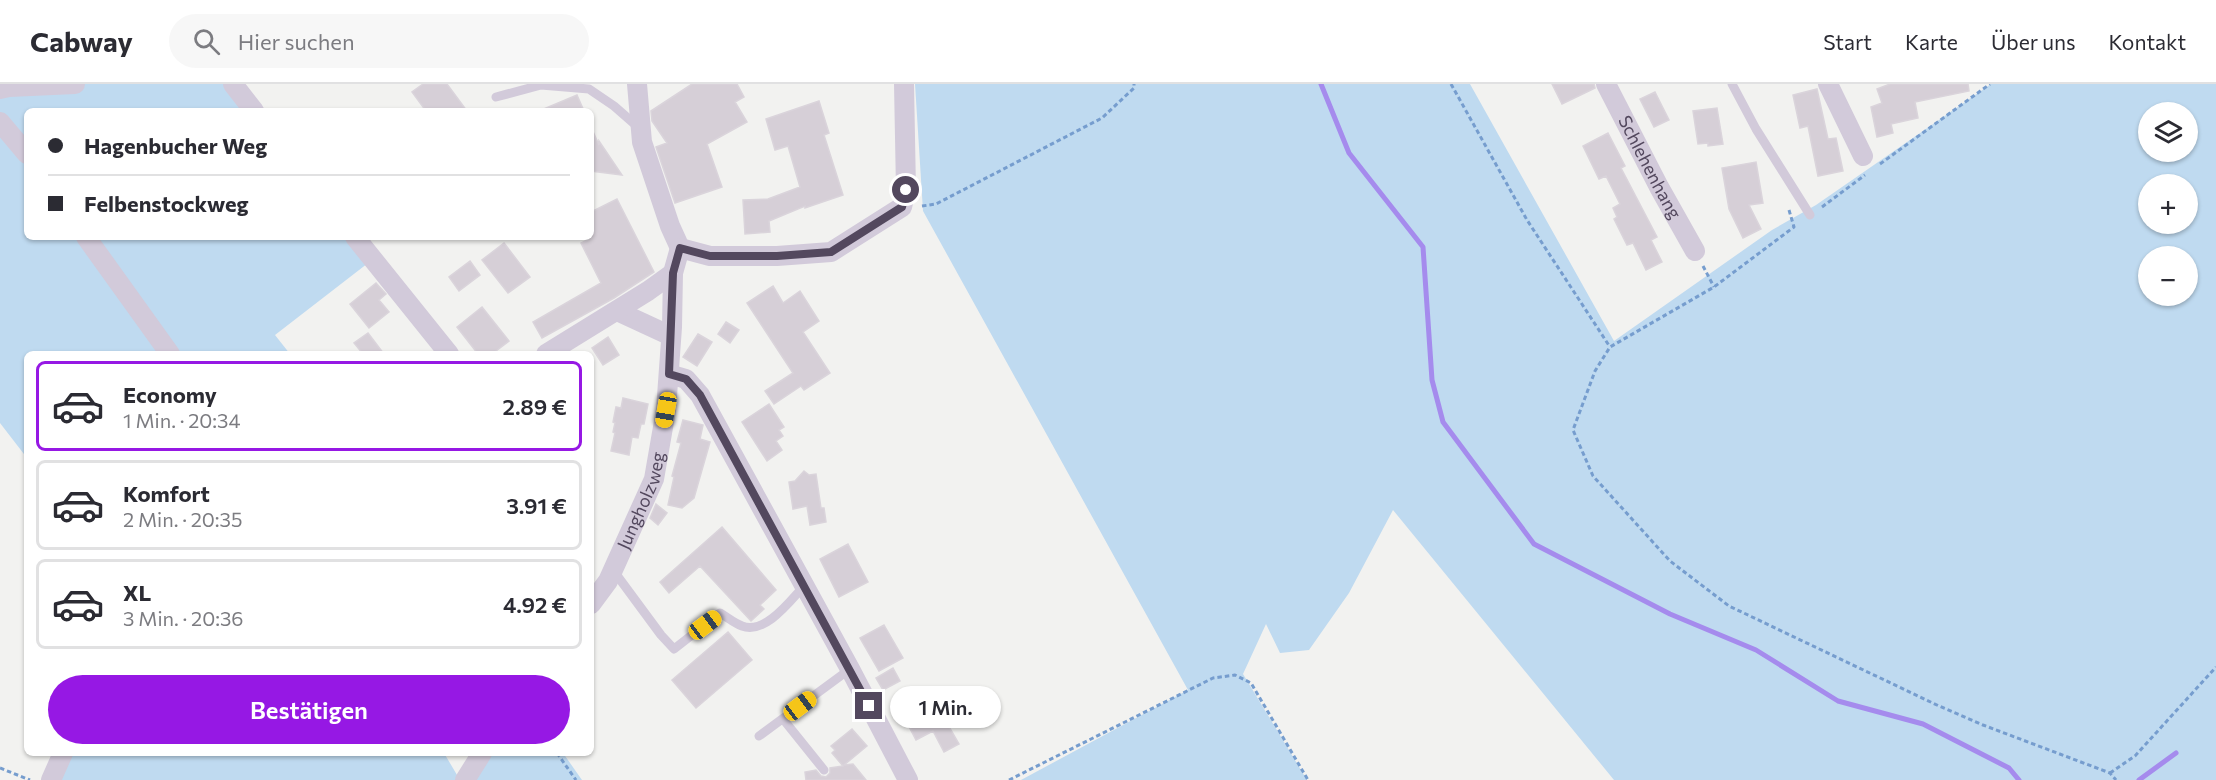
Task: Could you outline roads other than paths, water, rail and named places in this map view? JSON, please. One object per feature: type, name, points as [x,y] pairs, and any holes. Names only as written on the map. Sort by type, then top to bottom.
[{"type":"street","points":[[0,89],[75,84]]},
{"type":"street","points":[[233,84],[252,108]]},
{"type":"street","points":[[636,84],[642,142],[670,226],[680,248],[710,256],[777,256],[831,252],[902,207],[906,190],[904,84]]},
{"type":"street","name":"Schlehenhang","points":[[1606,84],[1695,251]]},
{"type":"street","points":[[1828,84],[1867,163]]},
{"type":"street","points":[[0,122],[24,150]]},
{"type":"street","points":[[88,240],[168,351]]},
{"type":"street","points":[[357,240],[447,351]]},
{"type":"street","name":"Jungholzweg","points":[[594,599],[613,570],[654,479],[666,410],[673,273],[680,248]]},
{"type":"street","points":[[551,351],[673,273]]},
{"type":"street","points":[[617,310],[671,336]]},
{"type":"street","points":[[669,374],[686,379],[700,395],[805,585],[908,780]]},
{"type":"street","points":[[51,780],[62,756]]},
{"type":"street","points":[[465,780],[480,756]]},
{"type":"lane","points":[[1732,84],[1756,129],[1810,215]]},
{"type":"lane","points":[[496,97],[541,86],[589,89],[614,105],[640,129]]},
{"type":"lane","points":[[613,570],[674,649],[720,613],[744,627],[765,624],[780,612],[805,585]]},
{"type":"lane","points":[[759,736],[850,669]]},
{"type":"lane","points":[[783,719],[824,770]]},
{"type":"waterway","points":[[1321,84],[1349,153],[1423,247],[1432,380],[1443,422],[1534,544],[1670,614],[1756,650],[1838,701],[1923,724],[2009,768],[2019,780]]},
{"type":"waterway","points":[[2139,780],[2176,753]]}]
